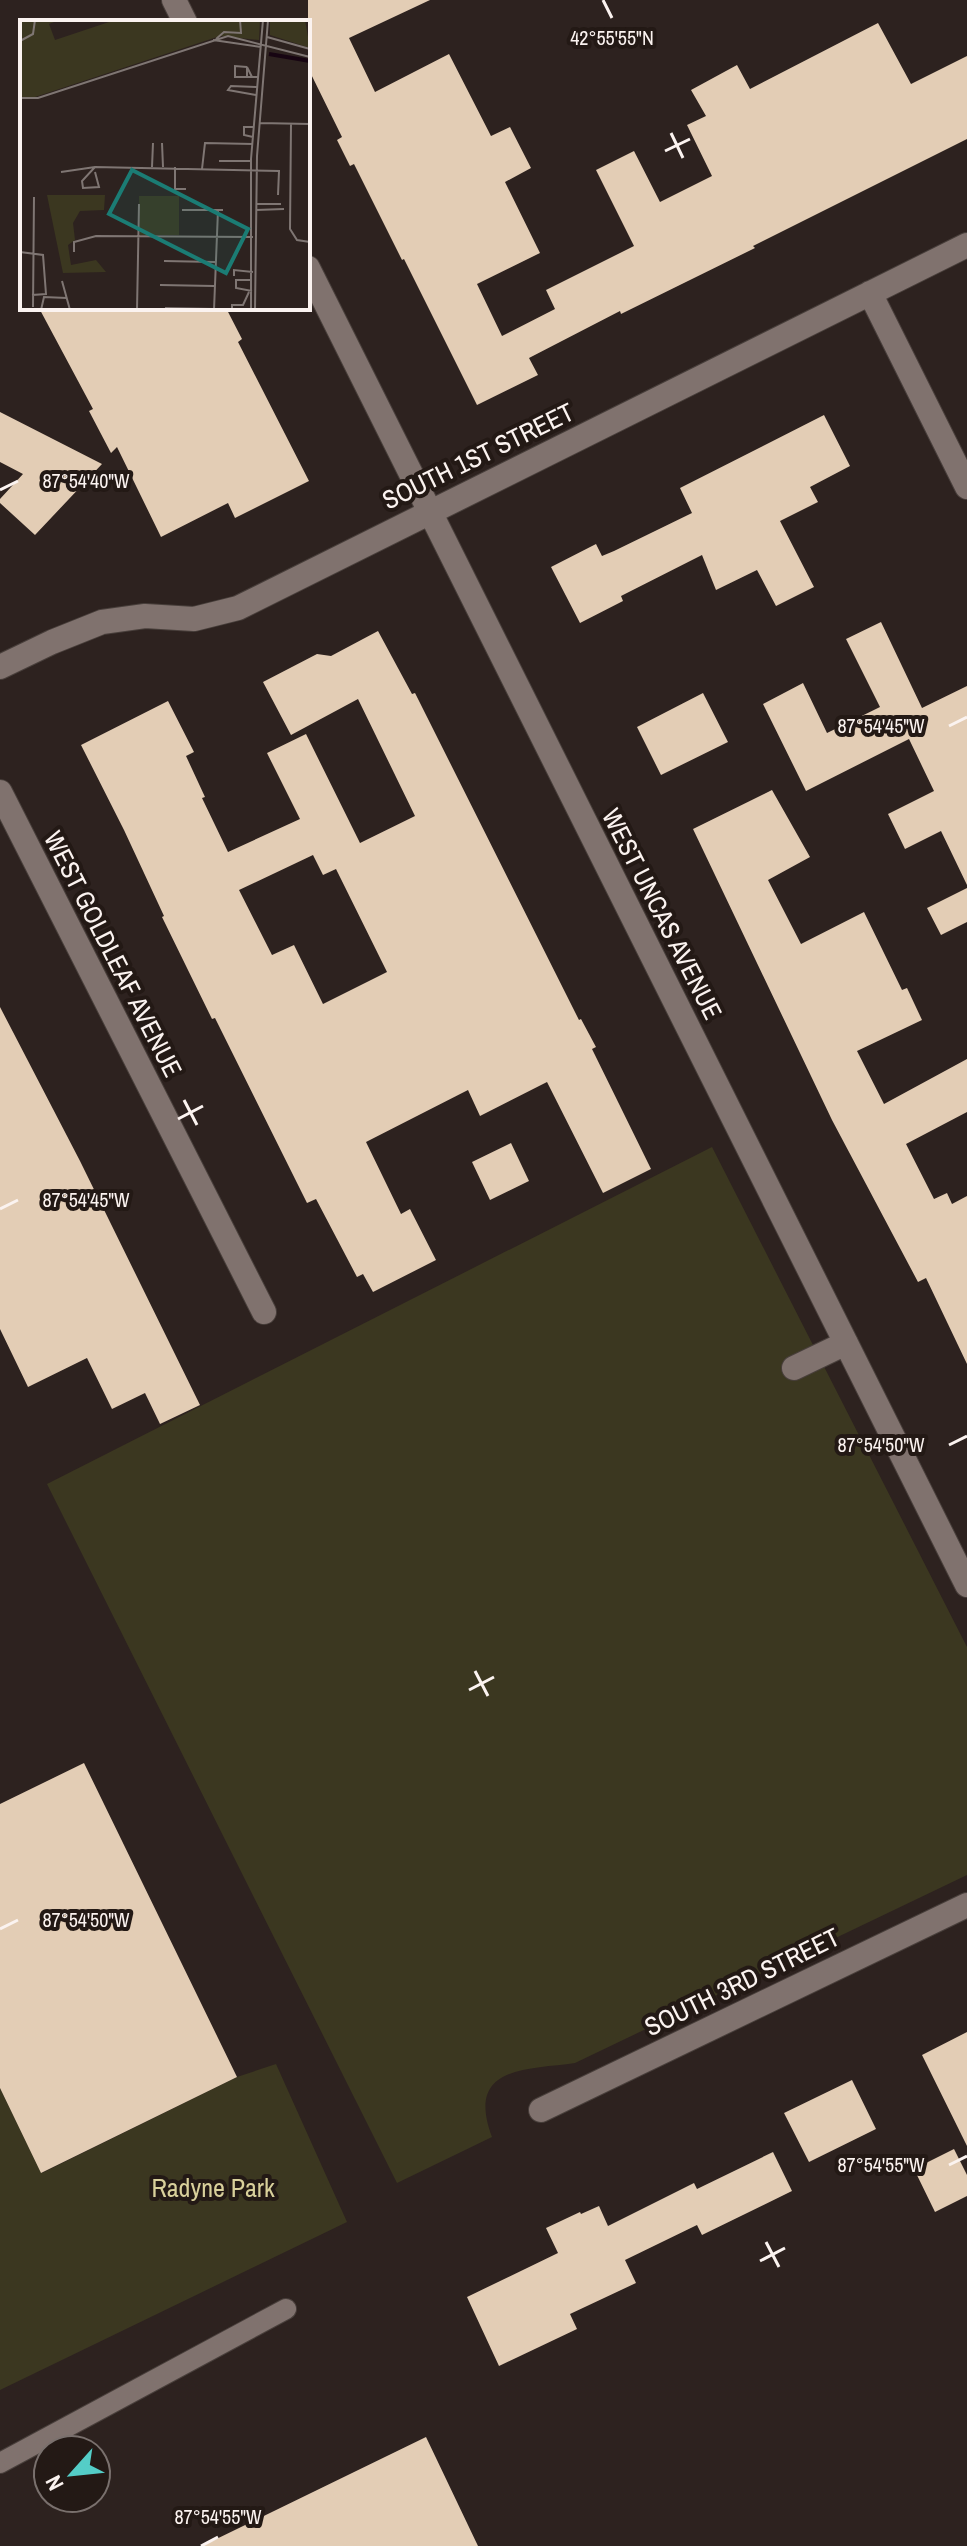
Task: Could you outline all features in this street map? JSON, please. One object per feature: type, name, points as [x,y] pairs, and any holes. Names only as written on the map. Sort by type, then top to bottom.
[{"type":"street","points":[[174,0],[184,20]]},
{"type":"street","name":"SOUTH 1ST STREET","points":[[0,667],[102,622],[145,616],[194,619],[238,608],[967,245]]},
{"type":"street","name":"WEST UNCAS AVENUE","points":[[310,272],[967,1585]]},
{"type":"street","points":[[870,293],[967,487]]},
{"type":"street","name":"WEST GOLDLEAF AVENUE","points":[[0,792],[264,1312]]},
{"type":"street","points":[[794,1368],[846,1343]]},
{"type":"street","name":"SOUTH 3RD STREET","points":[[541,2110],[967,1905]]},
{"type":"lane","points":[[0,2463],[286,2309]]},
{"type":"green space","points":[[712,1147],[967,1647],[967,1875],[575,2063],[538,2067],[505,2076],[494,2084],[487,2096],[486,2113],[492,2137],[397,2183],[47,1484]]},
{"type":"green space","name":"Radyne Park","points":[[276,2064],[347,2222],[0,2390],[0,2088],[42,2173],[237,2077]]},
{"type":"building","points":[[308,0],[430,0],[349,38],[375,92],[449,54],[491,136],[510,127],[531,168],[505,182],[540,253],[477,284],[502,336],[555,309],[546,290],[634,246],[596,170],[634,151],[660,202],[712,176],[687,125],[706,116],[691,90],[737,65],[750,89],[878,23],[911,84],[967,56],[967,139],[753,246],[755,248],[621,314],[620,311],[529,358],[538,375],[477,405],[354,164],[350,166],[337,140],[342,137],[310,72]]},
{"type":"building","points":[[40,310],[227,310],[242,339],[238,342],[309,481],[235,518],[228,503],[161,537],[117,447],[111,453],[89,411],[93,409]]},
{"type":"building","points":[[0,412],[102,464],[35,535],[0,503],[0,499],[23,474],[0,462]]},
{"type":"building","points":[[824,415],[850,466],[810,487],[818,502],[780,521],[814,587],[776,606],[757,570],[716,590],[702,555],[621,596],[623,601],[580,623],[551,567],[596,544],[602,556],[692,513],[680,488]]},
{"type":"building","points":[[881,622],[922,708],[967,686],[967,885],[941,831],[905,849],[888,814],[934,791],[909,739],[806,791],[763,704],[803,683],[827,733],[880,707],[846,639]]},
{"type":"building","points":[[378,631],[412,694],[415,693],[579,1020],[596,1047],[592,1049],[651,1169],[603,1193],[547,1082],[480,1116],[468,1090],[366,1142],[401,1214],[410,1209],[436,1260],[373,1292],[363,1274],[357,1277],[316,1199],[307,1203],[215,1018],[212,1019],[81,745],[168,701],[194,752],[186,756],[228,852],[300,819],[267,753],[306,734],[360,843],[415,816],[358,699],[291,735],[263,682],[317,654],[331,656]],"holes":[[[313,855],[323,875],[336,869],[387,972],[323,1004],[294,945],[272,955],[239,890]]]},
{"type":"building","points":[[703,693],[728,742],[661,775],[637,727]]},
{"type":"building","points":[[772,790],[810,857],[768,880],[801,944],[864,912],[902,990],[907,988],[922,1020],[857,1051],[884,1104],[967,1059],[967,1112],[906,1144],[934,1199],[947,1193],[952,1204],[967,1196],[967,1364],[926,1278],[918,1282],[832,1120],[693,829]]},
{"type":"building","points":[[967,888],[967,922],[941,935],[927,908]]},
{"type":"building","points":[[0,1007],[200,1405],[160,1424],[145,1393],[112,1409],[87,1358],[28,1387],[0,1329]]},
{"type":"building","points":[[511,1143],[529,1181],[490,1200],[472,1162]]},
{"type":"building","points":[[84,1763],[237,2077],[41,2173],[0,2088],[0,1804]]},
{"type":"building","points":[[967,2032],[967,2146],[922,2055]]},
{"type":"building","points":[[852,2080],[876,2129],[809,2162],[784,2113]]},
{"type":"building","points":[[954,2149],[967,2175],[967,2196],[935,2212],[914,2169]]},
{"type":"building","points":[[773,2152],[792,2191],[702,2235],[697,2225],[625,2260],[636,2283],[570,2314],[577,2329],[499,2366],[467,2297],[558,2253],[546,2228],[599,2206],[608,2226],[694,2183],[697,2189]]},
{"type":"building","points":[[426,2437],[478,2546],[202,2546]]}]
